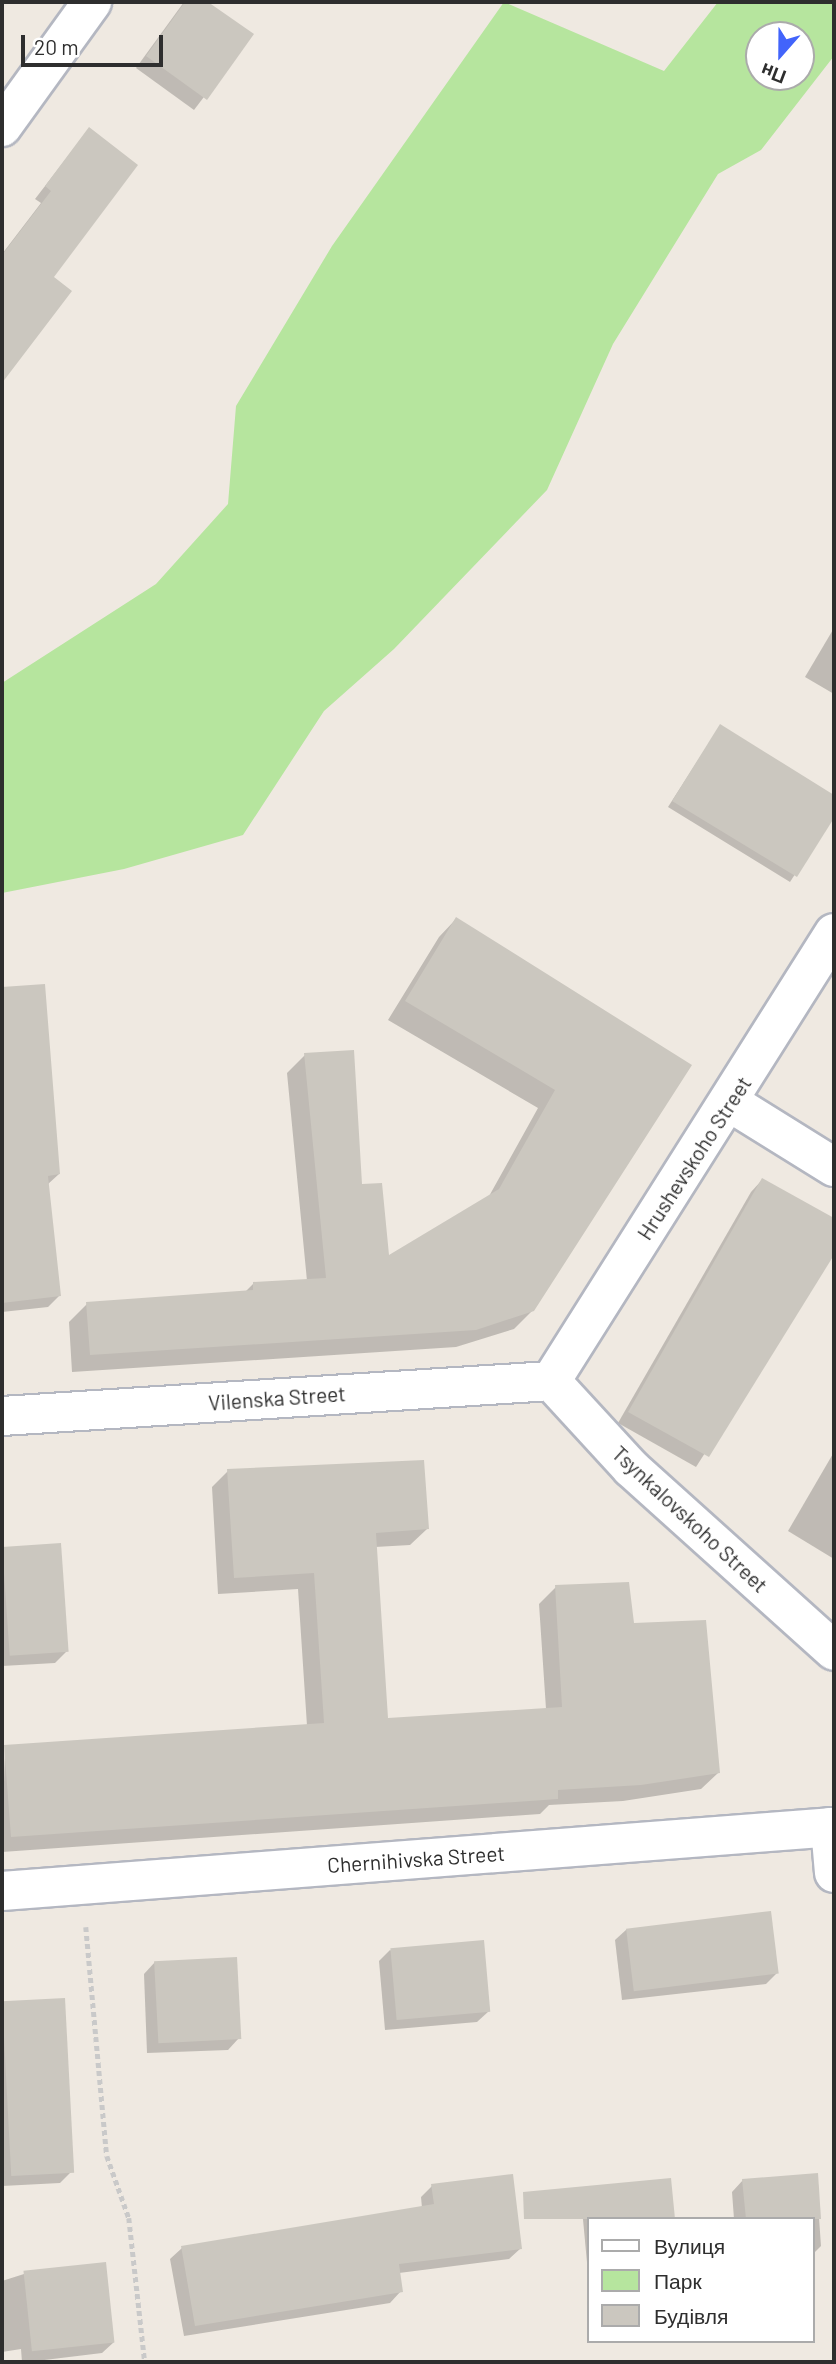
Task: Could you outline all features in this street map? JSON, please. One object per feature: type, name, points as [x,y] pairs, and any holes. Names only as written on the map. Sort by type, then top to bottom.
[{"type":"street","points":[[2,127],[92,2]]},
{"type":"street","name":"Hrushevskoho Street","points":[[551,1381],[731,1103],[834,933]]},
{"type":"street","points":[[731,1103],[834,1167]]},
{"type":"street","name":"Vilenska Street","points":[[2,1416],[551,1381]]},
{"type":"street","name":"Tsynkalovskoho Street","points":[[551,1381],[631,1468],[834,1651]]},
{"type":"street","name":"Chernihivska Street","points":[[2,1891],[832,1827],[834,1874]]},
{"type":"path","points":[[82,1884],[107,2156],[129,2218],[145,2362]]},
{"type":"green space","points":[[504,2],[664,71],[718,2],[834,2],[834,56],[815,80],[815,21],[745,21],[745,91],[807,91],[761,150],[718,174],[613,344],[547,490],[394,649],[324,711],[243,835],[124,869],[2,893],[2,683],[156,584],[228,504],[236,406],[332,246]]},
{"type":"building","points":[[185,2],[208,2],[254,34],[207,100],[146,56]]},
{"type":"building","points":[[89,127],[138,165],[54,277],[72,291],[2,383],[2,255],[51,191],[45,186]]},
{"type":"building","points":[[720,724],[834,795],[834,818],[797,877],[672,801]]},
{"type":"building","points":[[456,917],[692,1065],[534,1311],[476,1330],[90,1355],[86,1302],[253,1290],[253,1282],[326,1278],[304,1053],[354,1050],[362,1184],[382,1183],[389,1255],[499,1189],[555,1090],[405,1001]]},
{"type":"building","points":[[45,984],[60,1174],[48,1176],[61,1296],[2,1303],[2,987]]},
{"type":"building","points":[[762,1178],[834,1218],[834,1255],[709,1457],[628,1412]]},
{"type":"building","points":[[424,1460],[429,1529],[376,1533],[388,1718],[562,1707],[555,1585],[629,1582],[634,1623],[706,1620],[720,1773],[641,1785],[558,1790],[558,1799],[11,1837],[4,1745],[324,1723],[314,1573],[234,1578],[227,1469]]},
{"type":"building","points":[[61,1543],[69,1652],[10,1656],[2,1547]]},
{"type":"building","points":[[771,1911],[779,1974],[634,1991],[626,1929]]},
{"type":"building","points":[[484,1940],[490,2012],[397,2020],[390,1948]]},
{"type":"building","points":[[237,1957],[241,2039],[158,2043],[154,1961]]},
{"type":"building","points":[[65,1998],[74,2173],[11,2176],[2,2001]]},
{"type":"building","points":[[818,2173],[821,2219],[746,2217],[742,2179]]},
{"type":"building","points":[[513,2174],[522,2249],[399,2264],[403,2292],[195,2326],[181,2246],[434,2204],[431,2184]]},
{"type":"building","points":[[671,2178],[675,2217],[524,2219],[523,2192]]},
{"type":"building","points":[[106,2262],[114,2343],[32,2351],[23,2271]]}]
